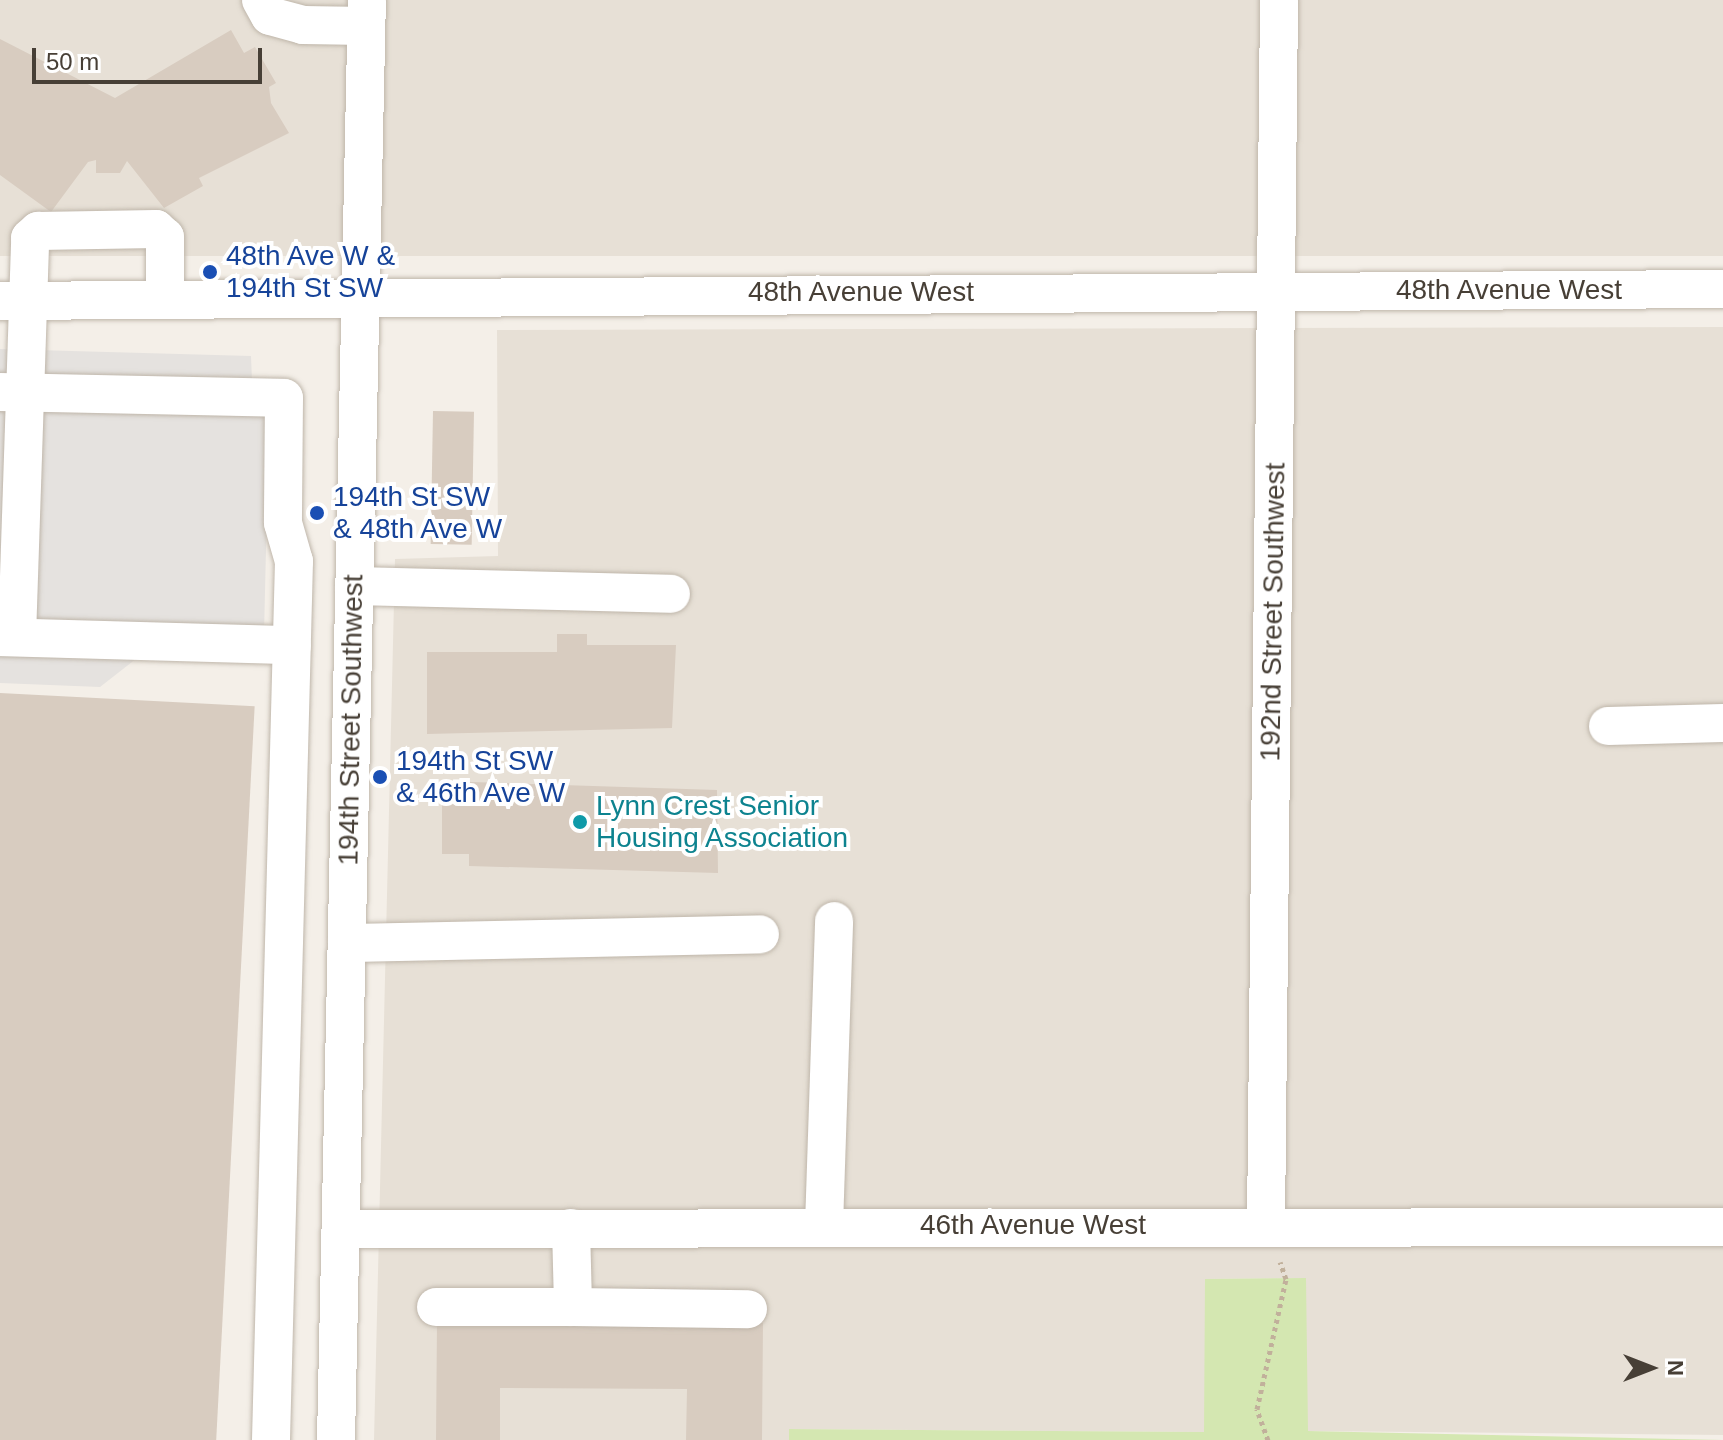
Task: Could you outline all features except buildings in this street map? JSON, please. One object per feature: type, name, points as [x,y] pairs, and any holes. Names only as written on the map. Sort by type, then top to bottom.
[{"type":"street","points":[[261,0],[270,16],[303,25],[366,13]]},
{"type":"street","name":"192nd Street Southwest","points":[[1266,1224],[1279,0]]},
{"type":"street","name":"194th Street Southwest","points":[[336,1440],[366,13]]},
{"type":"street","points":[[165,298],[165,237],[156,229],[38,231],[30,238],[15,301],[9,637],[292,645]]},
{"type":"street","name":"48th Avenue West","points":[[15,301],[359,294],[1723,289]]},
{"type":"street","points":[[13,392],[284,398],[292,645],[271,1440]]},
{"type":"street","points":[[354,586],[671,594]]},
{"type":"street","points":[[1608,726],[1723,723]]},
{"type":"street","points":[[824,1226],[834,921]]},
{"type":"street","points":[[347,943],[760,934]]},
{"type":"street","name":"46th Avenue West","points":[[342,1229],[1266,1224],[1723,1227]]},
{"type":"street","points":[[571,1228],[573,1307]]},
{"type":"street","points":[[436,1307],[748,1309]]},
{"type":"path","points":[[1268,1440],[1257,1409],[1286,1279],[1280,1262]]},
{"type":"shaded area","points":[[0,0],[1723,0],[1723,256],[0,256]]},
{"type":"shaded area","points":[[1723,327],[1723,1435],[1307,1431],[1305,1278],[1205,1279],[1205,1432],[790,1429],[789,1440],[374,1440],[395,559],[498,556],[497,330]]},
{"type":"shaded area","points":[[0,349],[251,356],[252,381],[270,381],[264,634],[173,630],[100,687],[0,683]]},
{"type":"green space","points":[[1306,1278],[1308,1431],[1723,1440],[789,1440],[789,1429],[1204,1432],[1205,1279]]},
{"type":"place","name":"48th Ave W & 194th St SW","points":[[210,272]]},
{"type":"place","name":"194th St SW & 48th Ave W","points":[[317,513]]},
{"type":"place","name":"194th St SW & 46th Ave W","points":[[380,777]]},
{"type":"place","name":"Lynn Crest Senior Housing Association","points":[[580,822]]}]
